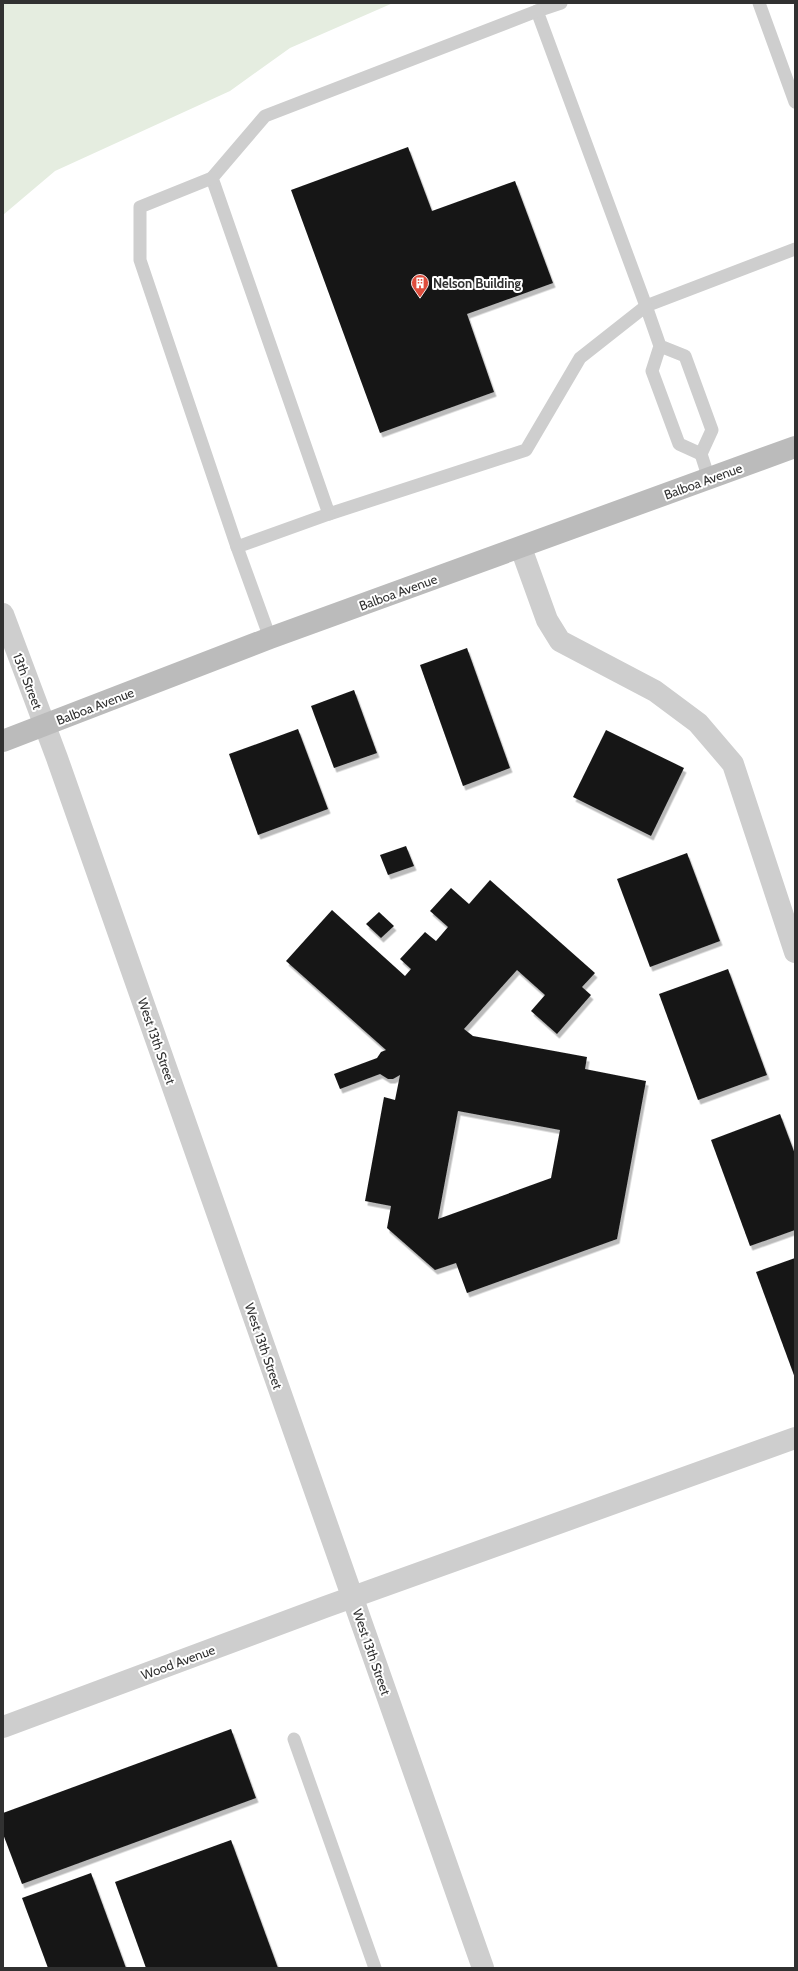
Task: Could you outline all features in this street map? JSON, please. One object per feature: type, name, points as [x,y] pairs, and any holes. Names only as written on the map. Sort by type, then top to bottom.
[{"type":"street","name":"Balboa Avenue","points":[[3,741],[270,638],[521,548],[795,447]]},
{"type":"street","points":[[521,548],[547,620],[560,641],[655,691],[698,723],[733,764],[790,923],[795,952]]},
{"type":"street","name":"13th Street","points":[[3,614],[45,725]]},
{"type":"street","name":"West 13th Street","points":[[45,725],[483,1968]]},
{"type":"street","name":"Wood Avenue","points":[[3,1727],[352,1597],[795,1438]]},
{"type":"lane","points":[[270,638],[237,546],[140,260],[140,207],[212,178],[265,116],[561,3]]},
{"type":"lane","points":[[759,3],[795,102]]},
{"type":"lane","points":[[537,11],[660,346],[652,371],[676,437],[679,444],[700,454]]},
{"type":"lane","points":[[212,178],[329,514]]},
{"type":"lane","points":[[237,546],[329,514],[526,450],[580,358],[646,306],[795,249]]},
{"type":"lane","points":[[660,346],[685,356],[712,430],[700,454],[708,479]]},
{"type":"lane","points":[[294,1739],[375,1968]]},
{"type":"shaded area","points":[[3,3],[393,3],[290,48],[230,91],[55,171],[3,215]]},
{"type":"building","name":"Nelson Building","points":[[408,147],[432,211],[515,181],[553,283],[467,314],[494,392],[380,433],[291,190]]},
{"type":"building","points":[[467,648],[510,768],[463,786],[420,665]]},
{"type":"building","points":[[354,690],[377,753],[334,768],[311,706]]},
{"type":"building","points":[[298,729],[328,809],[258,835],[229,754]]},
{"type":"building","points":[[606,730],[684,768],[651,836],[573,797]]},
{"type":"building","points":[[406,846],[414,866],[388,875],[380,855]]},
{"type":"building","points":[[687,853],[720,941],[650,967],[617,879]]},
{"type":"building","points":[[490,880],[595,973],[582,987],[591,995],[557,1034],[531,1011],[545,995],[517,970],[464,1029],[473,1036],[587,1057],[585,1069],[646,1081],[617,1239],[467,1293],[456,1263],[435,1270],[387,1228],[391,1206],[365,1201],[384,1097],[395,1100],[400,1075],[393,1079],[388,1079],[380,1074],[340,1089],[334,1074],[377,1058],[381,1052],[386,1050],[286,961],[332,910],[405,976],[411,969],[400,959],[425,932],[436,941],[448,927],[430,911],[451,888],[469,904]],"holes":[[[458,1111],[560,1130],[551,1178],[438,1219]]]},
{"type":"building","points":[[379,912],[394,926],[381,938],[366,924]]},
{"type":"building","points":[[728,969],[767,1075],[698,1100],[659,994]]},
{"type":"building","points":[[780,1114],[795,1154],[795,1230],[750,1246],[711,1140]]},
{"type":"building","points":[[795,1258],[795,1378],[756,1272]]},
{"type":"building","points":[[231,1729],[256,1798],[22,1884],[3,1834],[3,1813]]},
{"type":"building","points":[[231,1840],[278,1968],[146,1968],[115,1882]]},
{"type":"building","points":[[91,1873],[126,1968],[48,1968],[22,1898]]},
{"type":"place","name":"Nelson Building","points":[[420,298]]}]
